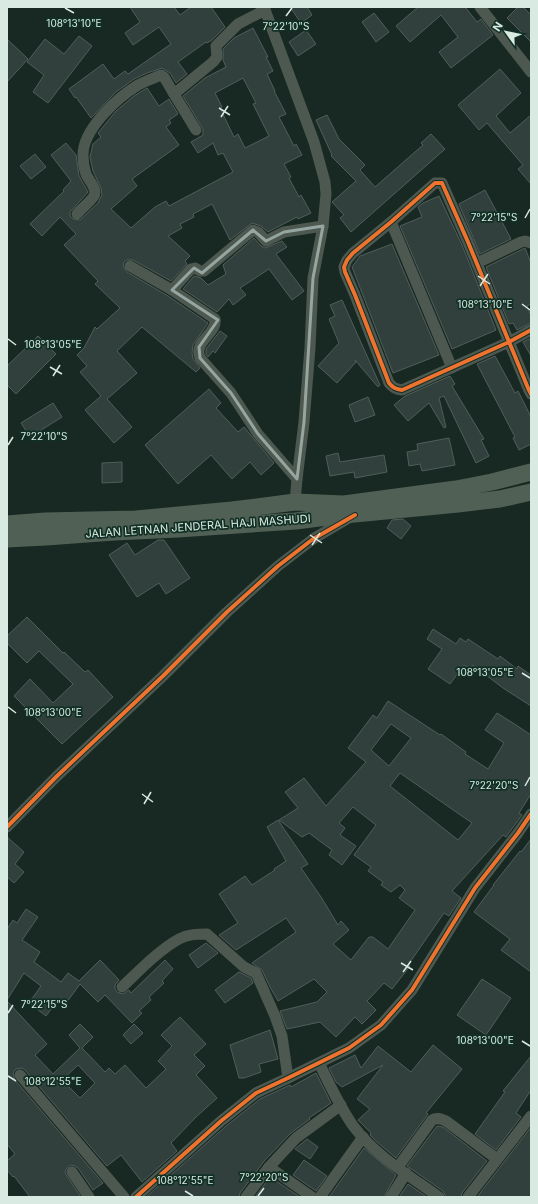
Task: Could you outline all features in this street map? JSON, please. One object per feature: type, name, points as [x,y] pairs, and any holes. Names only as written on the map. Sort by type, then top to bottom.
[{"type":"main road","name":"JALAN LETNAN JENDERAL HAJI MASHUDI","points":[[7,524],[45,521],[136,519],[296,502],[344,504],[456,489],[531,472]]},
{"type":"main road","name":"JALAN LETNAN JENDERAL HAJI MASHUDI","points":[[7,539],[225,526],[355,515],[500,499],[531,492]]},
{"type":"street","points":[[480,7],[531,72]]},
{"type":"street","points":[[174,94],[213,62],[217,57],[216,49],[218,44],[238,24],[265,9],[314,142],[325,182],[326,194],[323,226],[313,278],[310,348],[296,502]]},
{"type":"street","points":[[77,214],[94,196],[95,192],[92,182],[86,174],[83,154],[85,142],[93,126],[106,111],[139,85],[161,75],[164,77],[196,130]]},
{"type":"street","points":[[531,330],[509,342],[402,390],[394,388],[390,383],[344,267],[353,253],[392,222],[436,183],[442,183],[477,263],[509,342],[531,394]]},
{"type":"street","points":[[392,222],[452,368]]},
{"type":"street","points":[[172,290],[191,269],[195,268],[200,271],[204,271],[253,230],[258,232],[266,241],[284,232],[323,226]]},
{"type":"street","points":[[477,263],[521,242],[525,241],[531,243]]},
{"type":"street","points":[[130,266],[172,290],[215,318],[215,324],[199,347],[198,354],[200,358],[231,393],[258,434],[297,479]]},
{"type":"street","points":[[7,827],[56,777],[163,676],[233,607],[278,566],[313,539],[355,515]]},
{"type":"street","points":[[136,1197],[221,1121],[256,1093],[349,1048],[381,1025],[412,990],[475,888],[531,814]]},
{"type":"street","points":[[122,987],[164,949],[180,938],[195,934],[207,934],[244,967],[256,973],[282,1036],[288,1078]]},
{"type":"street","points":[[319,1063],[341,1106],[355,1128],[363,1137],[381,1155],[439,1197]]},
{"type":"street","points":[[20,1075],[124,1197]]},
{"type":"street","points":[[246,1197],[269,1167],[296,1138],[341,1106]]},
{"type":"street","points":[[468,1197],[531,1116]]},
{"type":"street","points":[[390,1197],[402,1170],[432,1120],[435,1118],[440,1118],[446,1121],[497,1159]]},
{"type":"street","points":[[320,1197],[363,1137]]},
{"type":"street","points":[[269,1167],[312,1197]]},
{"type":"street","points":[[72,1172],[89,1197]]},
{"type":"highlighted area","points":[[323,226],[313,278],[304,422],[297,479],[258,434],[231,393],[200,358],[199,347],[218,320],[172,290],[194,268],[202,273],[253,230],[266,241],[284,232]]},
{"type":"building","points":[[130,7],[174,7],[180,15],[191,7],[211,7],[225,27],[212,40],[207,43],[206,42],[178,62],[187,74],[176,83],[170,73],[162,68],[147,73],[134,79],[116,92],[91,118],[69,89],[103,64],[114,79],[125,71],[128,74],[171,44],[159,27],[133,45],[125,33],[140,22]]},
{"type":"building","points":[[290,7],[307,7],[312,15],[301,23]]},
{"type":"building","points":[[418,7],[465,7],[477,22],[481,19],[493,35],[451,68],[439,52],[458,37],[441,15],[410,42],[396,26]]},
{"type":"building","points":[[518,7],[523,7],[531,15],[531,42],[507,18]]},
{"type":"building","points":[[374,13],[389,32],[376,42],[362,22]]},
{"type":"building","points":[[253,28],[268,57],[266,57],[273,71],[267,74],[286,114],[279,117],[294,146],[296,144],[302,155],[284,164],[291,177],[289,178],[299,197],[301,195],[311,213],[298,219],[297,217],[268,232],[261,226],[252,223],[230,240],[212,204],[193,214],[194,217],[180,224],[182,228],[168,236],[190,256],[185,261],[187,264],[171,281],[133,260],[127,260],[124,262],[123,266],[127,272],[168,296],[208,323],[193,345],[193,359],[200,368],[196,372],[142,327],[117,351],[137,373],[107,399],[132,427],[114,443],[85,410],[101,396],[80,372],[87,366],[77,355],[84,348],[95,327],[97,329],[120,308],[95,284],[98,281],[64,245],[76,234],[60,217],[42,236],[30,224],[64,191],[63,190],[71,181],[51,155],[66,143],[76,155],[79,176],[88,192],[70,212],[70,216],[73,219],[80,220],[98,203],[102,195],[101,188],[93,171],[90,157],[93,144],[101,137],[98,133],[116,111],[134,96],[147,88],[159,106],[169,99],[178,114],[169,120],[171,123],[166,127],[179,145],[132,179],[137,186],[111,209],[131,228],[155,207],[166,201],[169,206],[233,172],[223,153],[218,155],[213,143],[198,153],[191,142],[203,135],[203,129],[183,96],[205,78],[226,67],[223,60],[223,49],[234,38]],"holes":[[[243,78],[256,103],[253,104],[269,136],[245,148],[238,134],[234,137],[220,108],[222,107],[215,93]]]},
{"type":"building","points":[[306,30],[316,44],[298,56],[289,42]]},
{"type":"building","points":[[79,36],[92,46],[48,103],[33,92],[44,75],[27,62],[45,39],[64,54]]},
{"type":"building","points":[[7,39],[28,59],[7,82]]},
{"type":"building","points":[[500,69],[521,93],[496,116],[510,133],[531,115],[531,184],[518,169],[523,165],[487,123],[479,130],[458,105]]},
{"type":"building","points":[[327,115],[339,139],[365,165],[360,170],[375,187],[423,145],[421,143],[431,134],[445,149],[351,232],[340,218],[344,215],[332,202],[356,181],[331,156],[332,155],[316,120]]},
{"type":"building","points":[[35,154],[46,167],[31,179],[20,166]]},
{"type":"building","points":[[485,190],[511,239],[480,254],[459,204]]},
{"type":"building","points":[[439,196],[462,245],[496,330],[452,349],[400,226],[422,217],[418,207],[423,203]]},
{"type":"building","points":[[254,238],[261,246],[265,248],[282,241],[287,247],[276,254],[304,291],[292,300],[269,269],[240,288],[246,295],[233,305],[229,299],[217,312],[183,289],[194,276],[201,278],[208,285],[226,274],[223,265]]},
{"type":"building","points":[[392,244],[439,355],[393,373],[352,267],[360,256]]},
{"type":"building","points":[[525,248],[531,263],[531,304],[527,306],[531,316],[531,323],[517,330],[513,323],[509,324],[486,267]]},
{"type":"building","points":[[342,300],[380,385],[378,387],[355,360],[356,362],[337,383],[318,366],[339,343],[329,319],[335,316],[330,305]]},
{"type":"building","points":[[220,331],[227,336],[215,353],[213,351],[208,357],[206,355],[206,349]]},
{"type":"building","points":[[38,336],[56,354],[16,394],[7,385],[7,366]]},
{"type":"building","points":[[531,338],[531,356],[523,342]]},
{"type":"building","points":[[495,356],[515,393],[518,391],[531,417],[531,444],[519,450],[513,438],[515,437],[477,364]]},
{"type":"building","points":[[450,376],[455,384],[452,386],[484,439],[481,440],[489,456],[476,463],[444,396],[439,398],[446,427],[444,428],[429,403],[408,421],[394,405],[405,396]]},
{"type":"building","points":[[209,389],[221,403],[216,408],[238,432],[244,427],[274,463],[261,475],[250,462],[232,479],[211,455],[178,484],[145,445]]},
{"type":"building","points":[[368,397],[375,415],[355,422],[349,405]]},
{"type":"building","points":[[53,403],[62,417],[30,437],[21,423]]},
{"type":"building","points":[[449,438],[455,465],[422,471],[420,464],[409,466],[407,452],[418,450],[417,444]]},
{"type":"building","points":[[338,453],[340,462],[384,455],[387,472],[355,478],[354,472],[330,476],[326,456]]},
{"type":"building","points":[[122,462],[122,482],[102,483],[102,463]]},
{"type":"building","points":[[403,519],[411,526],[401,539],[387,528],[392,520]]},
{"type":"building","points":[[158,540],[164,540],[190,578],[166,594],[159,583],[137,597],[109,555],[127,543],[135,555]]},
{"type":"building","points":[[27,617],[63,653],[64,652],[85,672],[88,670],[113,697],[62,744],[14,696],[30,679],[53,703],[73,684],[39,651],[27,663],[7,643],[7,636]]},
{"type":"building","points":[[433,629],[456,644],[460,638],[466,642],[468,639],[498,659],[500,656],[517,669],[518,666],[531,675],[531,706],[503,688],[473,665],[470,669],[464,665],[450,684],[428,669],[442,649],[427,639]]},
{"type":"building","points":[[388,701],[440,735],[441,734],[466,752],[465,754],[488,769],[504,743],[485,730],[497,713],[531,735],[531,794],[519,813],[522,815],[506,837],[503,835],[452,891],[461,898],[449,916],[444,913],[408,965],[410,966],[392,989],[384,983],[367,1001],[376,1010],[362,1024],[355,1017],[336,1037],[320,1022],[287,1029],[280,1011],[317,1002],[327,992],[314,979],[278,1001],[262,970],[252,963],[296,932],[286,918],[236,950],[219,935],[238,923],[219,894],[245,876],[252,885],[286,861],[267,827],[278,820],[308,864],[301,868],[338,925],[341,921],[349,930],[333,944],[351,960],[369,937],[373,937],[388,949],[415,910],[399,898],[405,890],[400,885],[391,892],[381,885],[383,882],[368,871],[371,867],[354,855],[376,825],[353,807],[339,823],[345,828],[340,835],[356,846],[342,865],[329,855],[332,850],[309,833],[302,837],[279,820],[298,808],[285,792],[304,778],[326,806],[366,762],[348,748],[373,715],[377,718]],"holes":[[[391,724],[411,738],[389,766],[371,750]],[[400,773],[472,823],[458,840],[390,786]]]},
{"type":"building","points":[[7,837],[24,852],[15,864],[24,872],[14,883],[7,877]]},
{"type":"building","points":[[531,839],[531,972],[501,950],[510,939],[474,912],[493,885]]},
{"type":"building","points":[[26,909],[38,917],[22,940],[40,952],[34,962],[61,982],[68,973],[79,981],[100,960],[119,980],[115,985],[115,989],[117,992],[123,994],[129,990],[131,993],[165,960],[173,969],[162,981],[164,983],[149,997],[151,1000],[139,1011],[142,1013],[132,1023],[105,995],[98,1002],[80,984],[66,1003],[59,998],[46,1016],[29,1003],[41,986],[24,973],[7,1000],[7,929],[13,920],[17,923]]},
{"type":"building","points":[[206,943],[218,953],[198,968],[189,955]]},
{"type":"building","points":[[239,972],[251,978],[253,983],[225,1003],[215,990]]},
{"type":"building","points":[[482,979],[511,998],[486,1035],[457,1015]]},
{"type":"building","points":[[7,1001],[47,1044],[35,1055],[53,1074],[80,1048],[69,1035],[80,1024],[93,1037],[82,1048],[105,1072],[109,1068],[115,1074],[125,1065],[146,1088],[166,1069],[158,1061],[172,1046],[161,1035],[180,1017],[206,1044],[194,1055],[205,1066],[196,1075],[217,1098],[171,1143],[177,1151],[142,1182],[121,1155],[107,1166],[22,1068],[16,1069],[13,1073],[15,1080],[103,1183],[93,1190],[78,1168],[71,1165],[66,1169],[65,1173],[81,1197],[30,1197],[14,1176],[13,1177],[7,1170],[7,1161],[15,1154],[7,1144]],"holes":[[[78,1065],[95,1083],[80,1098],[62,1080]]]},
{"type":"building","points":[[134,1024],[143,1033],[131,1044],[123,1035]]},
{"type":"building","points":[[270,1030],[278,1059],[259,1064],[261,1072],[244,1078],[239,1078],[230,1045]]},
{"type":"building","points":[[433,1045],[462,1069],[426,1113],[428,1114],[396,1158],[370,1135],[371,1133],[358,1120],[370,1109],[357,1099],[383,1065],[342,1087],[336,1082],[329,1068],[355,1055],[361,1068],[378,1046],[411,1072]]},
{"type":"building","points":[[531,1056],[531,1090],[516,1113],[521,1117],[496,1150],[475,1134],[505,1092],[503,1091]]},
{"type":"building","points":[[316,1073],[331,1103],[291,1133],[265,1160],[240,1193],[239,1197],[146,1197],[226,1126],[260,1099],[290,1085],[291,1087]]},
{"type":"building","points":[[437,1126],[443,1127],[487,1161],[462,1193],[461,1197],[446,1197],[443,1191],[407,1166]]},
{"type":"building","points":[[531,1127],[531,1197],[477,1197]]},
{"type":"building","points":[[307,1139],[318,1147],[310,1159],[295,1149]]},
{"type":"building","points":[[364,1148],[396,1175],[384,1197],[329,1197]]},
{"type":"building","points":[[304,1160],[327,1176],[316,1191],[293,1175]]},
{"type":"building","points":[[270,1177],[300,1197],[255,1197]]},
{"type":"building","points":[[408,1184],[424,1195],[427,1197],[399,1197]]},
{"type":"cycle path","points":[[531,330],[509,342],[402,390],[396,389],[389,383],[344,267],[347,260],[353,253],[435,183],[442,183],[468,242],[528,388],[531,394]]},
{"type":"cycle path","points":[[7,827],[56,777],[163,676],[227,612],[278,566],[313,539],[355,515]]},
{"type":"cycle path","points":[[136,1197],[221,1121],[256,1093],[349,1048],[381,1025],[412,990],[475,888],[531,814]]}]
